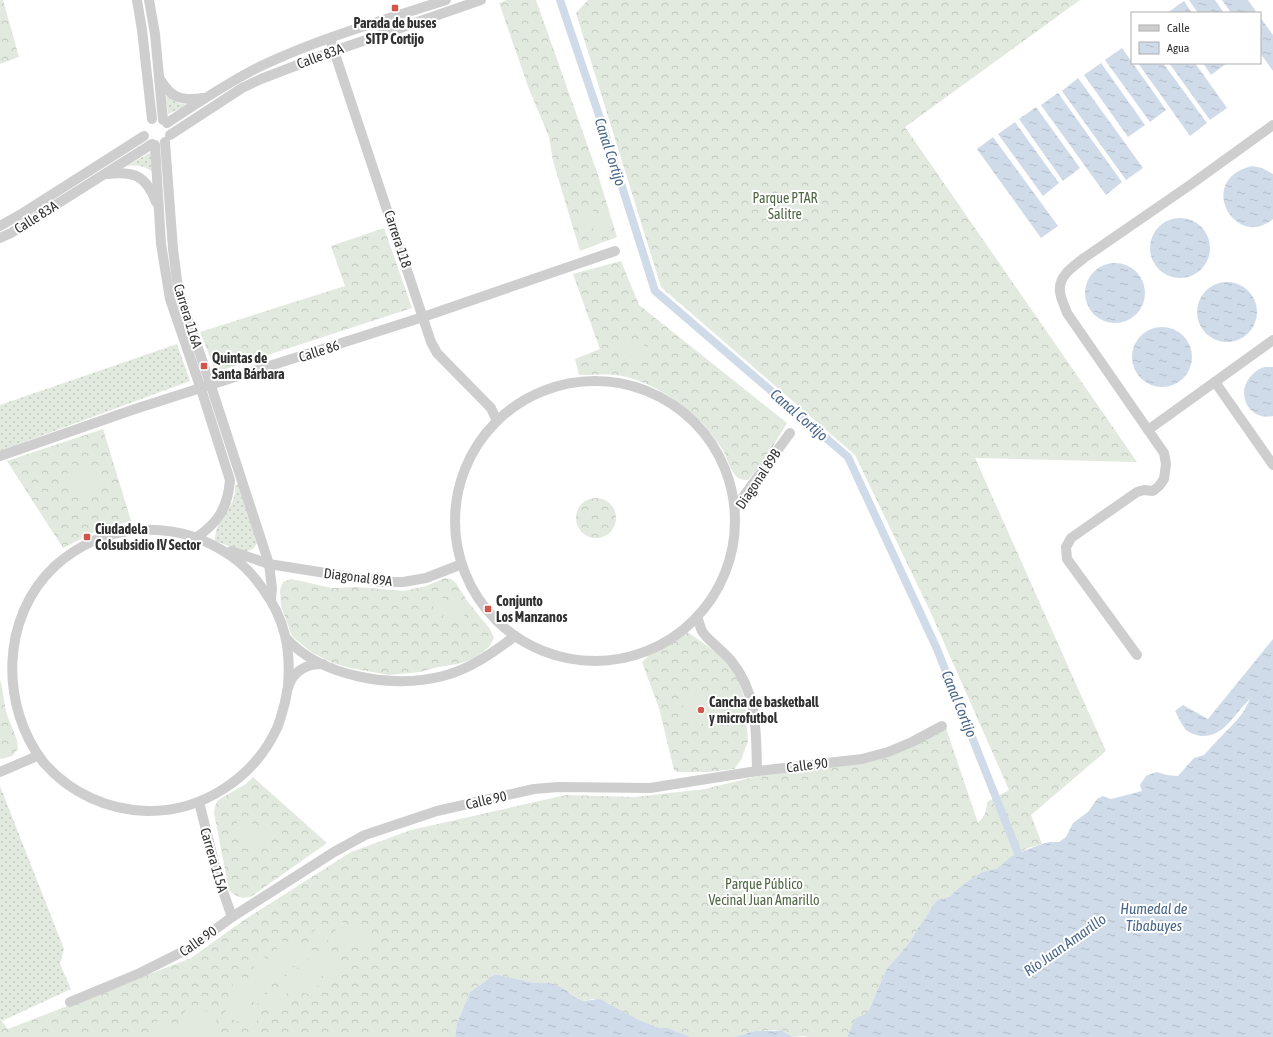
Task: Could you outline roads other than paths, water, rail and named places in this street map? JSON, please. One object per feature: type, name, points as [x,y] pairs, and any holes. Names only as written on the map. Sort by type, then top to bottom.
[{"type":"street","points":[[137,0],[142,30],[152,119]]},
{"type":"street","points":[[149,0],[156,34],[159,78],[165,121],[169,127],[168,139],[159,145],[146,140],[144,136],[144,129],[147,123],[155,118],[165,121]]},
{"type":"street","name":"Calle 83A","points":[[165,121],[263,65],[330,39],[446,0]]},
{"type":"street","name":"Calle 83A","points":[[168,139],[248,85],[278,71],[481,0]]},
{"type":"street","name":"Carrera 118","points":[[330,39],[387,206],[431,342],[437,352],[491,408],[497,421]]},
{"type":"street","points":[[159,78],[168,90],[180,98],[188,100],[207,98]]},
{"type":"street","points":[[1136,654],[1067,559],[1066,548],[1071,538],[1137,492],[1144,490],[1153,491],[1159,486],[1164,479],[1166,464],[1164,453],[1067,313],[1060,291],[1061,281],[1068,271],[1084,258],[1273,125]]},
{"type":"street","name":"Calle 83A","points":[[0,238],[26,218],[144,136]]},
{"type":"street","name":"Carrera 116A","points":[[168,139],[173,249],[177,280],[184,309],[211,386],[269,564],[272,588],[271,599]]},
{"type":"street","name":"Calle 83A","points":[[0,226],[26,218],[154,144]]},
{"type":"street","name":"Carrera 116A","points":[[154,144],[163,260],[170,299],[230,480],[226,504],[218,518],[207,530],[197,537]]},
{"type":"street","points":[[104,174],[128,173],[146,182],[159,208]]},
{"type":"street","name":"Calle 86","points":[[0,456],[135,409],[211,386],[423,317],[615,251]]},
{"type":"street","points":[[1148,430],[1273,340]]},
{"type":"street","points":[[462,564],[456,534],[457,503],[464,473],[477,445],[497,421],[521,401],[549,388],[580,381],[611,381],[642,388],[670,402],[692,419],[710,440],[722,461],[731,484],[735,508]]},
{"type":"street","points":[[1215,382],[1273,465]]},
{"type":"street","name":"Diagonal 89B","points":[[462,564],[471,584],[483,603],[497,620],[515,636],[544,652],[565,658],[610,661],[642,653],[672,638],[697,617],[715,593],[728,566],[734,538],[735,508],[790,433]]},
{"type":"street","name":"Diagonal 89A","points":[[37,756],[26,738],[17,718],[5,663],[12,644],[16,626],[23,609],[37,586],[55,566],[78,549],[100,538],[138,530],[169,530],[197,537],[219,547],[269,564],[382,582],[403,582],[426,578],[462,564]]},
{"type":"street","name":"Diagonal 89A","points":[[219,547],[237,560],[253,575],[271,599]]},
{"type":"street","points":[[253,575],[258,569],[269,564]]},
{"type":"street","points":[[0,772],[37,756],[54,773],[77,791],[93,800],[110,806],[128,809],[164,810],[181,807],[198,802],[218,793],[237,780],[266,748],[277,728],[284,707],[288,686],[289,654],[281,620],[271,599]]},
{"type":"street","points":[[697,617],[703,633],[732,662],[746,684],[751,698],[755,720],[757,771]]},
{"type":"street","points":[[286,638],[303,654],[323,664],[362,678],[402,682],[443,676],[481,661],[515,636]]},
{"type":"street","points":[[288,686],[294,676],[302,668],[312,664],[323,664]]},
{"type":"street","name":"Calle 90","points":[[70,1002],[140,973],[190,948],[232,917],[334,852],[365,836],[437,811],[534,789],[558,787],[650,788],[757,771],[862,759],[888,752],[912,742],[942,726]]},
{"type":"street","name":"Carrera 115A","points":[[198,802],[217,874],[232,917]]},
{"type":"water","points":[[1189,0],[1215,0],[1223,12],[1197,12]]},
{"type":"water","points":[[1222,0],[1248,0],[1256,12],[1230,12]]},
{"type":"water","points":[[1184,1],[1191,12],[1168,12]]},
{"type":"water","points":[[1261,18],[1273,35],[1273,71],[1261,54]]},
{"type":"water","points":[[1122,48],[1131,61],[1131,64],[1133,64],[1166,110],[1150,122],[1105,60]]},
{"type":"water","points":[[1101,63],[1145,125],[1128,137],[1084,75]]},
{"type":"water","points":[[1139,64],[1164,64],[1207,123],[1190,136]]},
{"type":"water","points":[[1170,64],[1196,64],[1227,108],[1210,120]]},
{"type":"water","points":[[1204,64],[1226,64],[1211,75]]},
{"type":"water","points":[[1078,78],[1143,168],[1126,180],[1062,91]]},
{"type":"water","points":[[1058,93],[1122,182],[1106,195],[1041,105]]},
{"type":"water","points":[[1036,107],[1080,168],[1063,181],[1019,119]]},
{"type":"water","points":[[1015,122],[1059,183],[1043,196],[998,134]]},
{"type":"water","points":[[993,137],[1058,226],[1041,238],[977,149]]},
{"type":"water","points":[[1252,166],[1262,168],[1273,174],[1273,219],[1259,226],[1246,226],[1235,220],[1227,210],[1223,197],[1226,185],[1235,174]]},
{"type":"water","points":[[1180,218],[1197,223],[1205,231],[1210,248],[1205,265],[1197,273],[1180,278],[1163,273],[1155,265],[1150,248],[1155,231],[1163,223]]},
{"type":"water","points":[[1115,263],[1132,268],[1140,276],[1145,293],[1140,310],[1132,318],[1115,323],[1098,318],[1090,310],[1085,293],[1090,276],[1098,268]]},
{"type":"water","points":[[1227,282],[1244,287],[1252,295],[1257,312],[1252,329],[1244,337],[1227,342],[1210,337],[1202,329],[1197,312],[1202,295],[1210,287]]},
{"type":"water","points":[[1162,327],[1179,332],[1187,340],[1192,357],[1187,374],[1179,382],[1162,387],[1145,382],[1137,374],[1132,357],[1137,340],[1145,332]]},
{"type":"water","points":[[1264,367],[1273,367],[1273,416],[1263,416],[1255,413],[1248,407],[1245,399],[1244,390],[1247,381],[1253,373]]},
{"type":"water","name":"Humedal de Tibabuyes","points":[[1273,639],[1273,1037],[847,1037],[855,1019],[868,1012],[886,970],[908,944],[936,901],[949,897],[962,885],[982,872],[998,868],[1010,857],[1018,853],[1042,844],[1059,842],[1066,837],[1073,823],[1088,812],[1097,799],[1103,796],[1111,799],[1142,791],[1140,785],[1146,776],[1156,772],[1178,776],[1194,758],[1204,755],[1237,720],[1244,711],[1250,699],[1223,729],[1209,736],[1200,736],[1187,731],[1175,711],[1183,705],[1208,719]]},
{"type":"water","points":[[495,974],[534,983],[549,983],[556,985],[583,1001],[600,999],[637,1019],[659,1028],[668,1028],[691,1037],[455,1037],[457,1023],[470,992]]},
{"type":"water","points":[[781,1030],[793,1037],[734,1037],[755,1031]]},
{"type":"waterway","name":"Canal Cortijo","points":[[560,0],[605,133],[655,291],[848,457],[937,649],[1018,853]]},
{"type":"place","name":"Parada de buses SITP Cortijo","points":[[395,8]]},
{"type":"place","name":"Quintas de Santa Bárbara","points":[[204,366]]},
{"type":"place","name":"Ciudadela Colsubsidio IV Sector","points":[[87,537]]},
{"type":"place","name":"Conjunto Los Manzanos","points":[[488,609]]},
{"type":"place","name":"Cancha de basketball y microfutbol","points":[[701,710]]},
{"type":"park label","name":"Parque PTAR Salitre","points":[[785,206]]},
{"type":"park label","name":"Parque Público Vecinal Juan Amarillo","points":[[764,892]]},
{"type":"water label","name":"Río Juan Amarillo","points":[[1065,945]]}]
